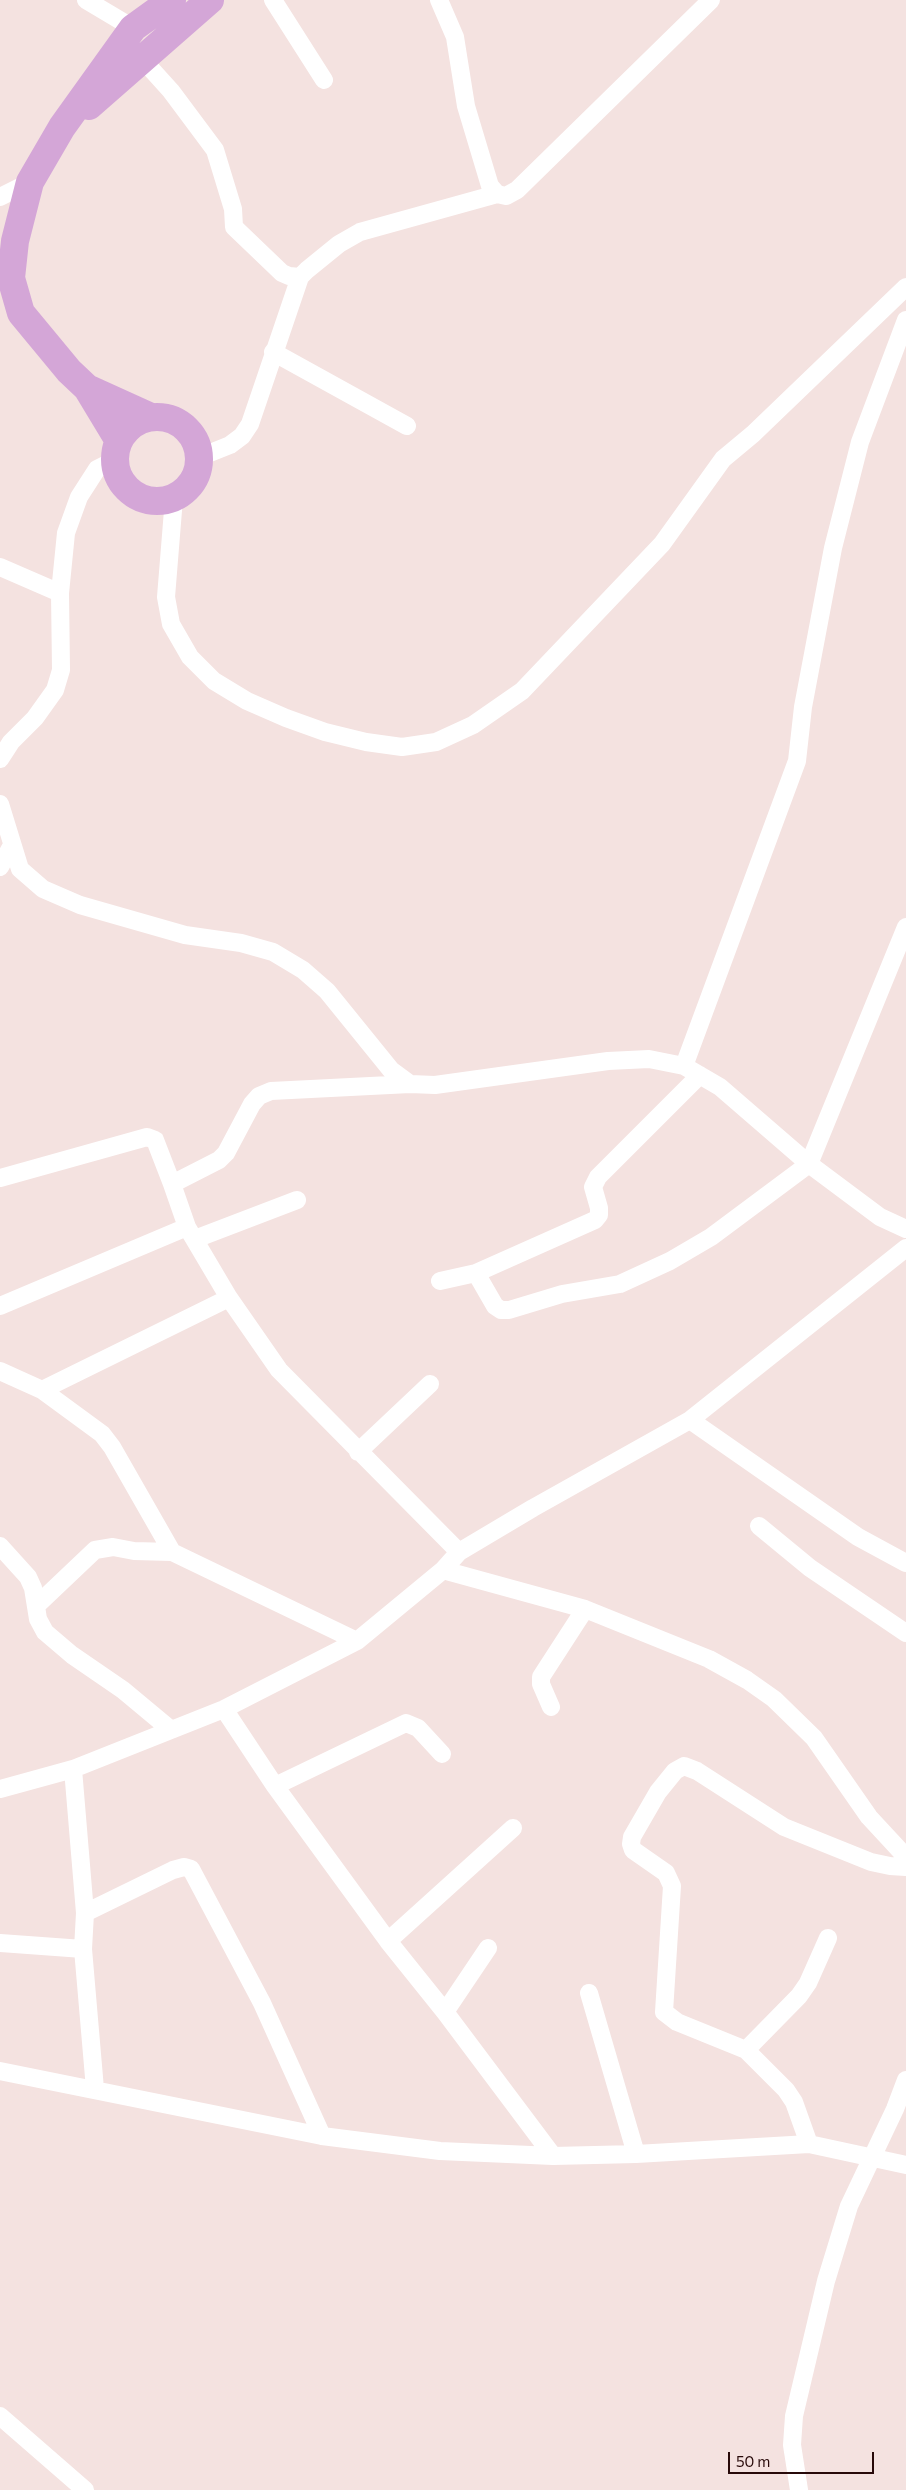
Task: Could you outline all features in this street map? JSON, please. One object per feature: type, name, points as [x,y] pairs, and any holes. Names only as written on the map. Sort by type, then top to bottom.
[{"type":"main road","points":[[87,388],[117,450],[121,480],[135,494],[154,501],[174,498],[183,493],[196,477],[200,457],[194,438],[184,426],[171,418],[150,417],[87,388],[68,371],[21,313],[5,281],[30,182],[62,128],[133,28],[191,3]]},
{"type":"main road","points":[[62,128],[142,60],[191,3]]},
{"type":"main road","points":[[117,450],[132,425],[150,417]]},
{"type":"street","points":[[86,0],[133,28]]},
{"type":"street","points":[[274,0],[324,80]]},
{"type":"street","points":[[200,457],[230,445],[242,436],[250,424],[300,277],[338,244],[360,232],[497,194],[506,196],[517,190],[711,0]]},
{"type":"street","points":[[441,1],[457,46],[466,106],[490,186],[497,194]]},
{"type":"street","points":[[142,60],[171,91],[215,150],[233,209],[234,227],[282,273],[300,277]]},
{"type":"street","points":[[0,197],[30,182]]},
{"type":"street","points":[[174,498],[166,597],[171,624],[190,658],[214,681],[247,701],[286,718],[326,732],[366,742],[402,747],[436,742],[472,725],[522,691],[662,544],[723,459],[753,434],[906,287]]},
{"type":"street","points":[[684,1066],[797,762],[803,707],[833,548],[860,442],[906,320]]},
{"type":"street","points":[[273,352],[407,426]]},
{"type":"street","points":[[0,759],[11,742],[35,718],[55,690],[61,670],[60,593],[66,533],[79,497],[98,469],[117,450]]},
{"type":"street","points":[[0,567],[60,593]]},
{"type":"street","points":[[0,804],[20,869],[44,888],[80,904],[185,934],[241,942],[273,952],[303,970],[327,991],[391,1070],[410,1084]]},
{"type":"street","points":[[0,867],[12,845]]},
{"type":"street","points":[[476,1273],[495,1306],[501,1310],[562,1294],[620,1284],[670,1261],[710,1237],[809,1164],[906,927]]},
{"type":"street","points":[[172,1184],[222,1156],[252,1104],[259,1096],[271,1091],[410,1084],[436,1086],[608,1061],[649,1059],[684,1066],[720,1087],[809,1164],[880,1217],[906,1229]]},
{"type":"street","points":[[440,1281],[476,1273],[595,1220],[599,1215],[599,1208],[593,1187],[598,1177],[700,1075]]},
{"type":"street","points":[[0,1178],[147,1137],[155,1140],[191,1233],[229,1298],[279,1370],[459,1552]]},
{"type":"street","points":[[0,1306],[191,1233],[298,1200]]},
{"type":"street","points":[[0,1789],[73,1769],[224,1709],[357,1640],[443,1570],[459,1552],[690,1420],[906,1248]]},
{"type":"street","points":[[42,1390],[229,1298]]},
{"type":"street","points":[[0,1371],[42,1390],[102,1434],[112,1447],[172,1552]]},
{"type":"street","points":[[358,1452],[430,1384]]},
{"type":"street","points":[[690,1420],[858,1537],[906,1563]]},
{"type":"street","points":[[759,1526],[810,1568],[906,1633]]},
{"type":"street","points":[[0,1546],[28,1577],[33,1588],[38,1619],[45,1632],[72,1655],[123,1690],[171,1730]]},
{"type":"street","points":[[36,1606],[95,1550],[113,1547],[134,1551],[172,1552],[357,1640]]},
{"type":"street","points":[[443,1570],[585,1609],[709,1660],[747,1680],[774,1699],[814,1738],[869,1817],[906,1858]]},
{"type":"street","points":[[551,1707],[541,1684],[541,1677],[585,1609]]},
{"type":"street","points":[[224,1709],[275,1786],[388,1941],[445,2012],[553,2156]]},
{"type":"street","points":[[275,1786],[406,1723],[418,1728],[442,1754]]},
{"type":"street","points":[[809,2144],[794,2102],[786,2090],[746,2050],[677,2022],[664,2012],[672,1886],[666,1873],[633,1850],[630,1844],[632,1837],[658,1792],[676,1771],[684,1766],[697,1771],[784,1827],[872,1862],[906,1867]]},
{"type":"street","points":[[73,1769],[85,1913],[83,1949],[95,2089]]},
{"type":"street","points":[[388,1941],[513,1828]]},
{"type":"street","points":[[85,1913],[173,1870],[184,1867],[192,1869],[262,2003],[322,2136]]},
{"type":"street","points":[[746,2050],[799,1996],[808,1983],[828,1938]]},
{"type":"street","points":[[0,1943],[83,1949]]},
{"type":"street","points":[[445,2012],[488,1948]]},
{"type":"street","points":[[589,1993],[636,2154]]},
{"type":"street","points":[[0,2071],[322,2136],[440,2151],[553,2156],[636,2154],[809,2144],[906,2165]]},
{"type":"street","points":[[799,2490],[792,2445],[794,2416],[829,2272],[849,2206],[870,2158],[895,2109],[906,2080]]},
{"type":"street","points":[[0,2416],[85,2490]]}]
